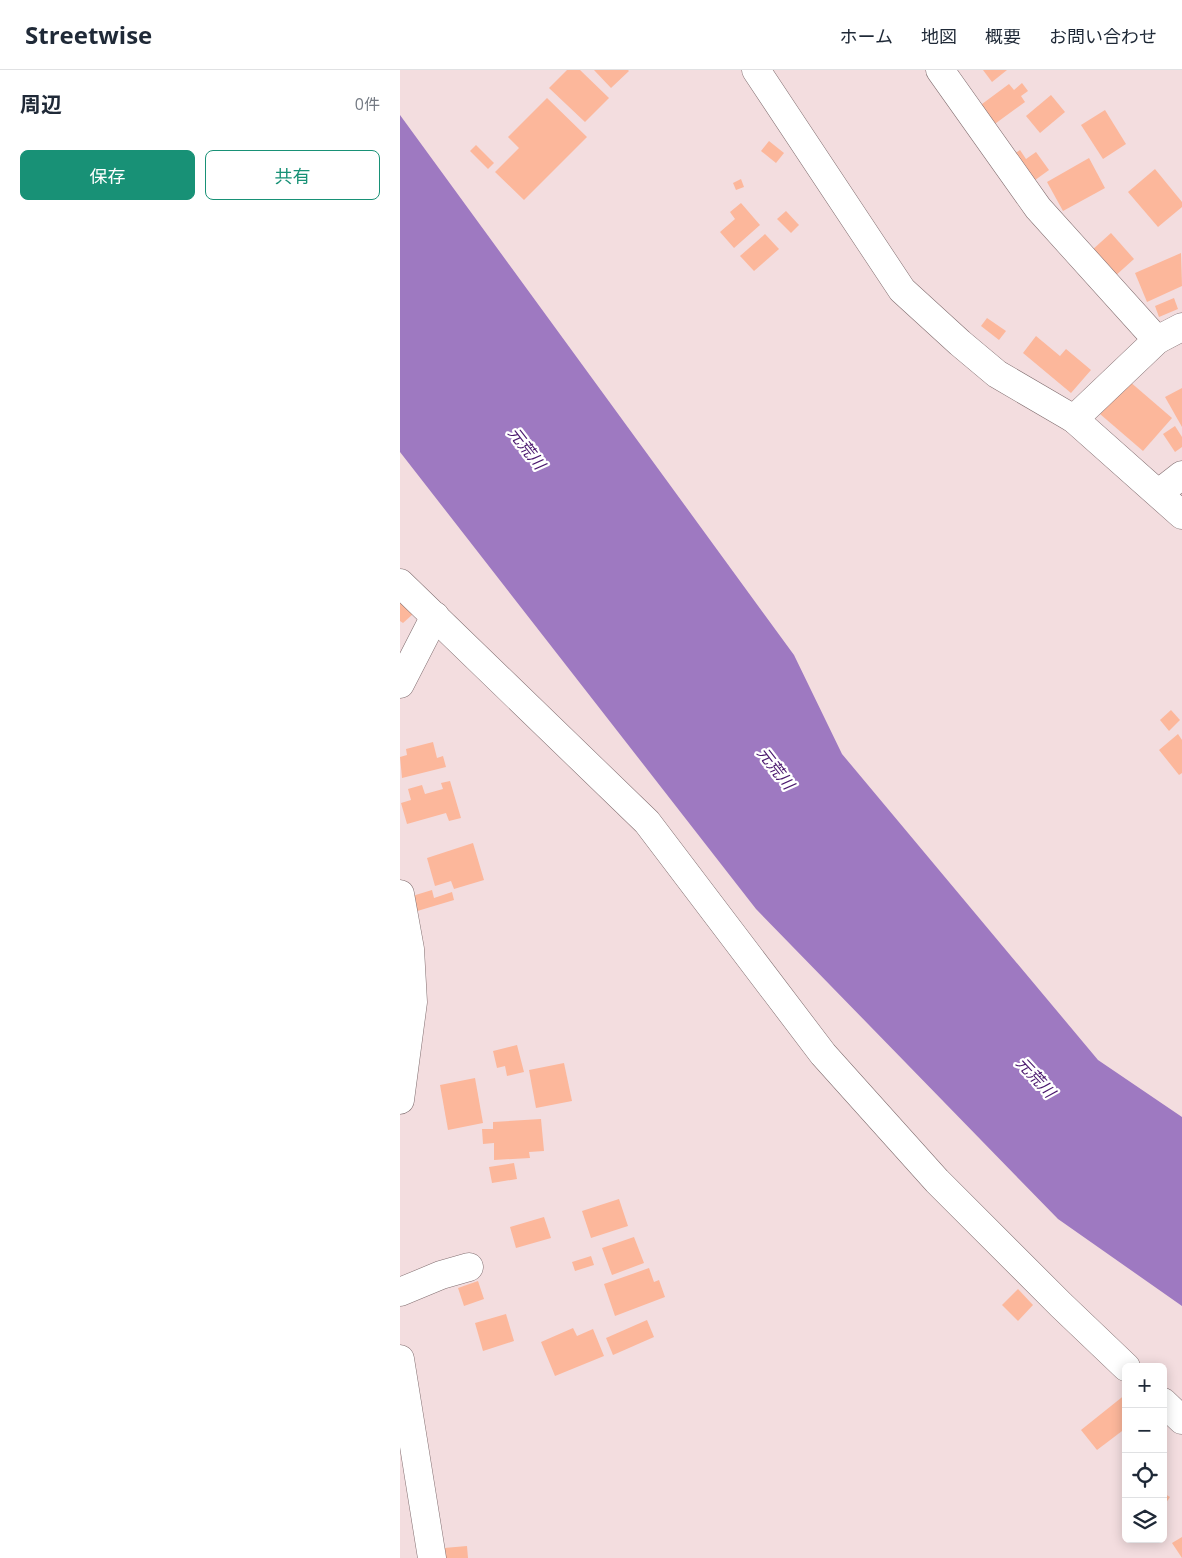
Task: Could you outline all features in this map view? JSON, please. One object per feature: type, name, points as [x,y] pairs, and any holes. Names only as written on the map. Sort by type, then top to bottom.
[{"type":"street","points":[[756,70],[902,290],[997,374],[1074,419],[1182,515]]},
{"type":"street","points":[[940,70],[1038,208],[1157,340]]},
{"type":"street","points":[[1074,419],[1157,340],[1182,327]]},
{"type":"street","points":[[1159,493],[1182,476]]},
{"type":"street","points":[[400,583],[647,822],[823,1054],[937,1181],[1122,1363]]},
{"type":"street","points":[[400,684],[435,616]]},
{"type":"street","points":[[400,894],[410,949],[413,1002],[400,1100]]},
{"type":"street","points":[[400,1292],[441,1274],[469,1267]]},
{"type":"street","points":[[400,1359],[432,1558]]},
{"type":"street","points":[[1167,1406],[1182,1420]]},
{"type":"water","name":"元荒川","points":[[400,115],[794,655],[842,754],[1098,1060],[1182,1117],[1182,1306],[1058,1219],[756,909],[400,452]]},
{"type":"building","points":[[567,70],[580,70],[609,98],[585,122],[549,88]]},
{"type":"building","points":[[594,70],[628,70],[629,71],[611,88]]},
{"type":"building","points":[[983,70],[1007,70],[992,82]]},
{"type":"building","points":[[1022,83],[1028,91],[1021,96],[1025,102],[992,126],[978,107],[1009,84],[1014,90]]},
{"type":"building","points":[[1051,95],[1065,112],[1040,133],[1026,116]]},
{"type":"building","points":[[547,98],[587,137],[524,200],[495,172],[519,148],[508,137]]},
{"type":"building","points":[[1105,110],[1126,144],[1103,159],[1081,125]]},
{"type":"building","points":[[769,141],[784,153],[776,163],[761,151]]},
{"type":"building","points":[[476,145],[494,163],[488,169],[470,151]]},
{"type":"building","points":[[1020,150],[1026,159],[1036,152],[1049,170],[1031,183],[1011,156]]},
{"type":"building","points":[[1089,158],[1105,188],[1063,211],[1047,182]]},
{"type":"building","points":[[1155,169],[1182,202],[1182,207],[1158,227],[1128,192]]},
{"type":"building","points":[[741,179],[744,187],[736,190],[733,183]]},
{"type":"building","points":[[741,203],[760,225],[734,248],[720,232],[735,219],[730,212]]},
{"type":"building","points":[[786,211],[799,225],[791,233],[777,219]]},
{"type":"building","points":[[1111,233],[1134,259],[1114,277],[1091,251]]},
{"type":"building","points":[[765,234],[779,249],[754,271],[740,256]]},
{"type":"building","points":[[1181,253],[1182,286],[1147,302],[1135,273]]},
{"type":"building","points":[[1174,298],[1178,309],[1159,317],[1155,306]]},
{"type":"building","points":[[987,318],[1006,331],[999,340],[981,326]]},
{"type":"building","points":[[1036,336],[1060,356],[1066,349],[1091,370],[1071,393],[1023,353]]},
{"type":"building","points":[[1129,381],[1172,418],[1143,451],[1100,414]]},
{"type":"building","points":[[1182,388],[1182,427],[1165,397]]},
{"type":"building","points":[[1175,426],[1182,437],[1182,447],[1175,452],[1163,434]]},
{"type":"building","points":[[400,601],[413,614],[403,623],[400,621]]},
{"type":"building","points":[[1171,710],[1180,720],[1169,731],[1160,720]]},
{"type":"building","points":[[1178,734],[1182,740],[1182,773],[1179,775],[1159,750]]},
{"type":"building","points":[[433,742],[437,758],[443,756],[446,767],[402,778],[400,757],[407,755],[406,749]]},
{"type":"building","points":[[450,781],[461,818],[449,821],[446,813],[407,824],[401,803],[411,800],[408,789],[422,785],[425,794],[443,789],[441,783]]},
{"type":"building","points":[[473,843],[484,880],[454,889],[451,881],[435,886],[427,858]]},
{"type":"building","points":[[432,890],[434,898],[452,892],[454,900],[414,912],[409,897]]},
{"type":"building","points":[[517,1045],[524,1072],[507,1076],[505,1066],[497,1068],[493,1051]]},
{"type":"building","points":[[564,1063],[572,1101],[536,1108],[529,1070]]},
{"type":"building","points":[[475,1078],[483,1123],[448,1130],[440,1085]]},
{"type":"building","points":[[541,1119],[544,1151],[529,1152],[530,1158],[494,1160],[494,1143],[483,1144],[482,1129],[493,1129],[493,1122]]},
{"type":"building","points":[[514,1163],[517,1179],[492,1183],[489,1167]]},
{"type":"building","points":[[619,1199],[628,1226],[591,1238],[582,1211]]},
{"type":"building","points":[[544,1217],[551,1238],[516,1248],[510,1227]]},
{"type":"building","points":[[634,1237],[644,1263],[612,1275],[602,1248]]},
{"type":"building","points":[[591,1256],[594,1265],[575,1271],[572,1262]]},
{"type":"building","points":[[649,1268],[654,1282],[659,1280],[665,1297],[615,1316],[604,1284]]},
{"type":"building","points":[[478,1281],[484,1299],[464,1306],[458,1288]]},
{"type":"building","points":[[1018,1289],[1033,1305],[1018,1321],[1002,1305]]},
{"type":"building","points":[[506,1314],[514,1341],[483,1351],[475,1323]]},
{"type":"building","points":[[647,1320],[654,1337],[613,1355],[606,1338]]},
{"type":"building","points":[[573,1328],[577,1336],[593,1329],[604,1356],[555,1376],[541,1342]]},
{"type":"building","points":[[1122,1397],[1122,1431],[1097,1450],[1081,1430]]},
{"type":"building","points":[[1182,1537],[1182,1558],[1172,1543]]},
{"type":"building","points":[[467,1546],[468,1558],[444,1558],[444,1548]]}]
